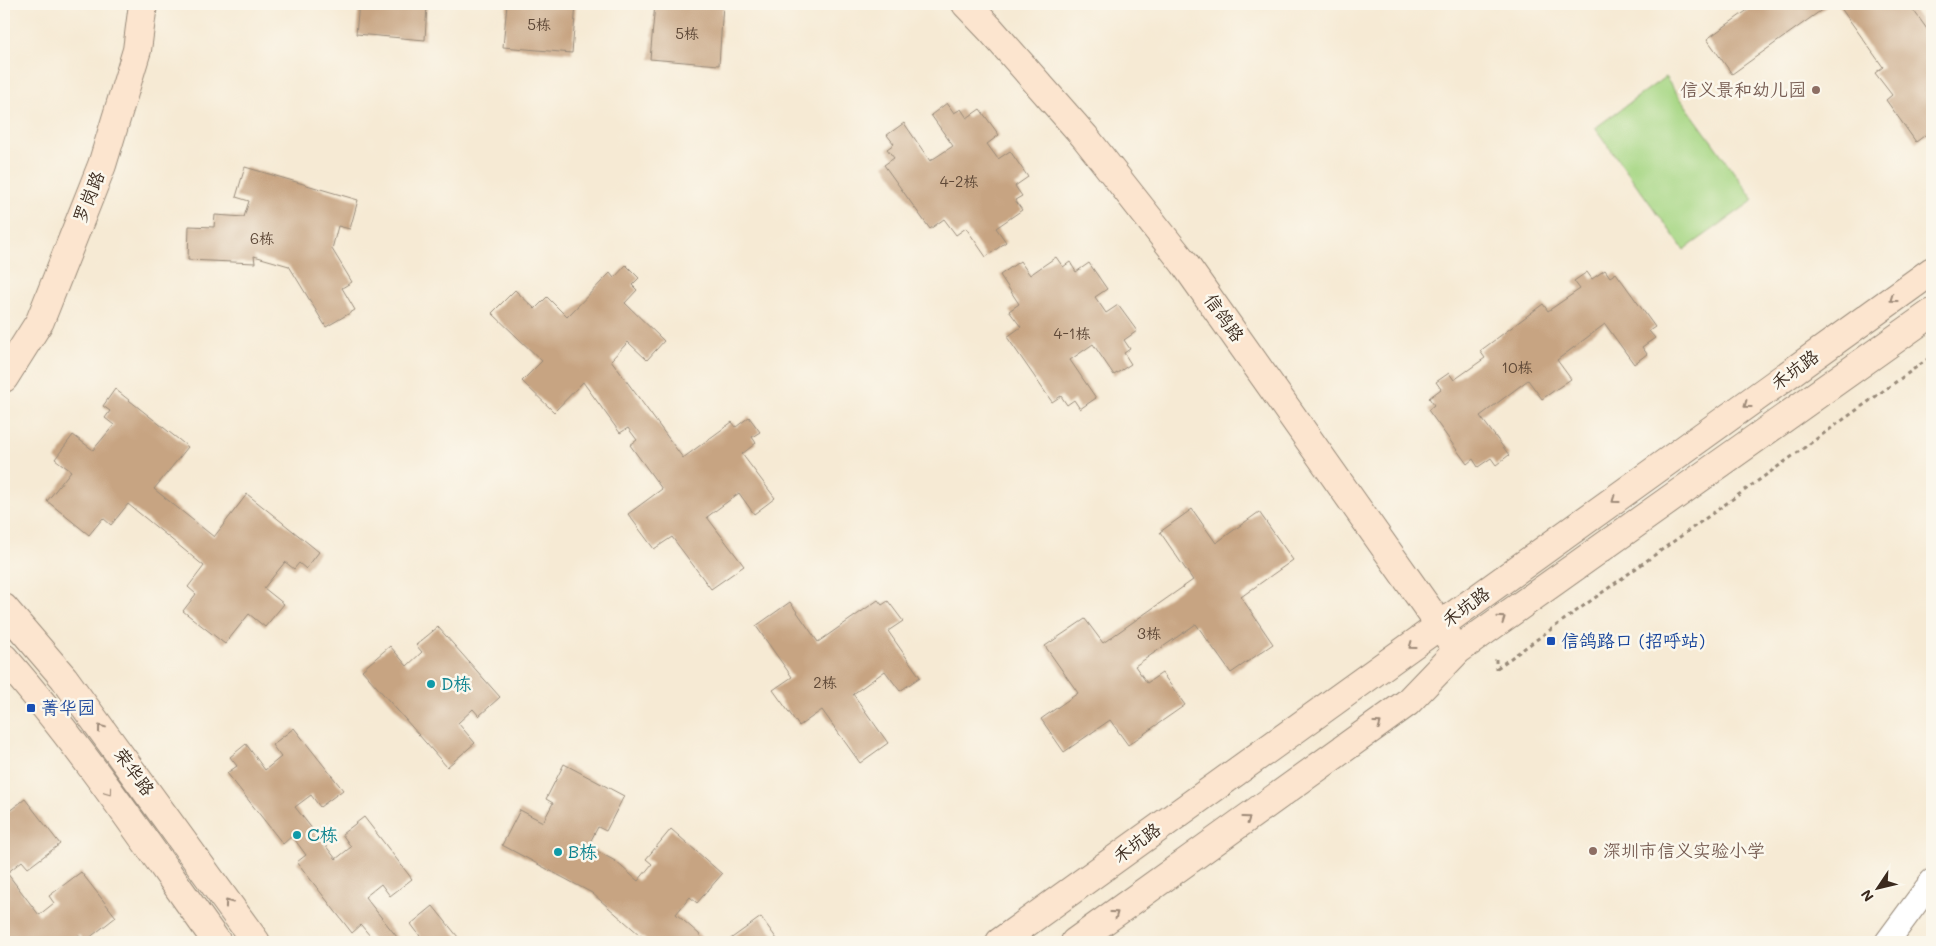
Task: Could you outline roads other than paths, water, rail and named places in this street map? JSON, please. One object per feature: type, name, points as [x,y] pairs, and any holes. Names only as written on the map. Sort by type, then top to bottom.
[{"type":"street","name":"罗岗路","points":[[4,378],[40,321],[102,165],[137,50],[144,4]]},
{"type":"street","name":"信鸽路","points":[[966,4],[1085,137],[1184,263],[1458,650]]},
{"type":"street","name":"禾坑路","points":[[1000,942],[1932,271]]},
{"type":"street","name":"禾坑路","points":[[1075,942],[1407,703],[1458,650],[1932,313]]},
{"type":"street","name":"荣华路","points":[[4,608],[64,678],[256,942]]},
{"type":"street","name":"荣华路","points":[[4,658],[50,713],[217,942]]},
{"type":"street","points":[[1887,942],[1932,882]]},
{"type":"place","name":"信义景和幼儿园","points":[[1816,90]]},
{"type":"place","name":"信鸽路口 (招呼站)","points":[[1551,641]]},
{"type":"place","name":"D栋","points":[[431,684]]},
{"type":"place","name":"菁华园","points":[[31,708]]},
{"type":"place","name":"C栋","points":[[297,835]]},
{"type":"place","name":"深圳市信义实验小学","points":[[1593,851]]},
{"type":"place","name":"B栋","points":[[558,852]]}]
